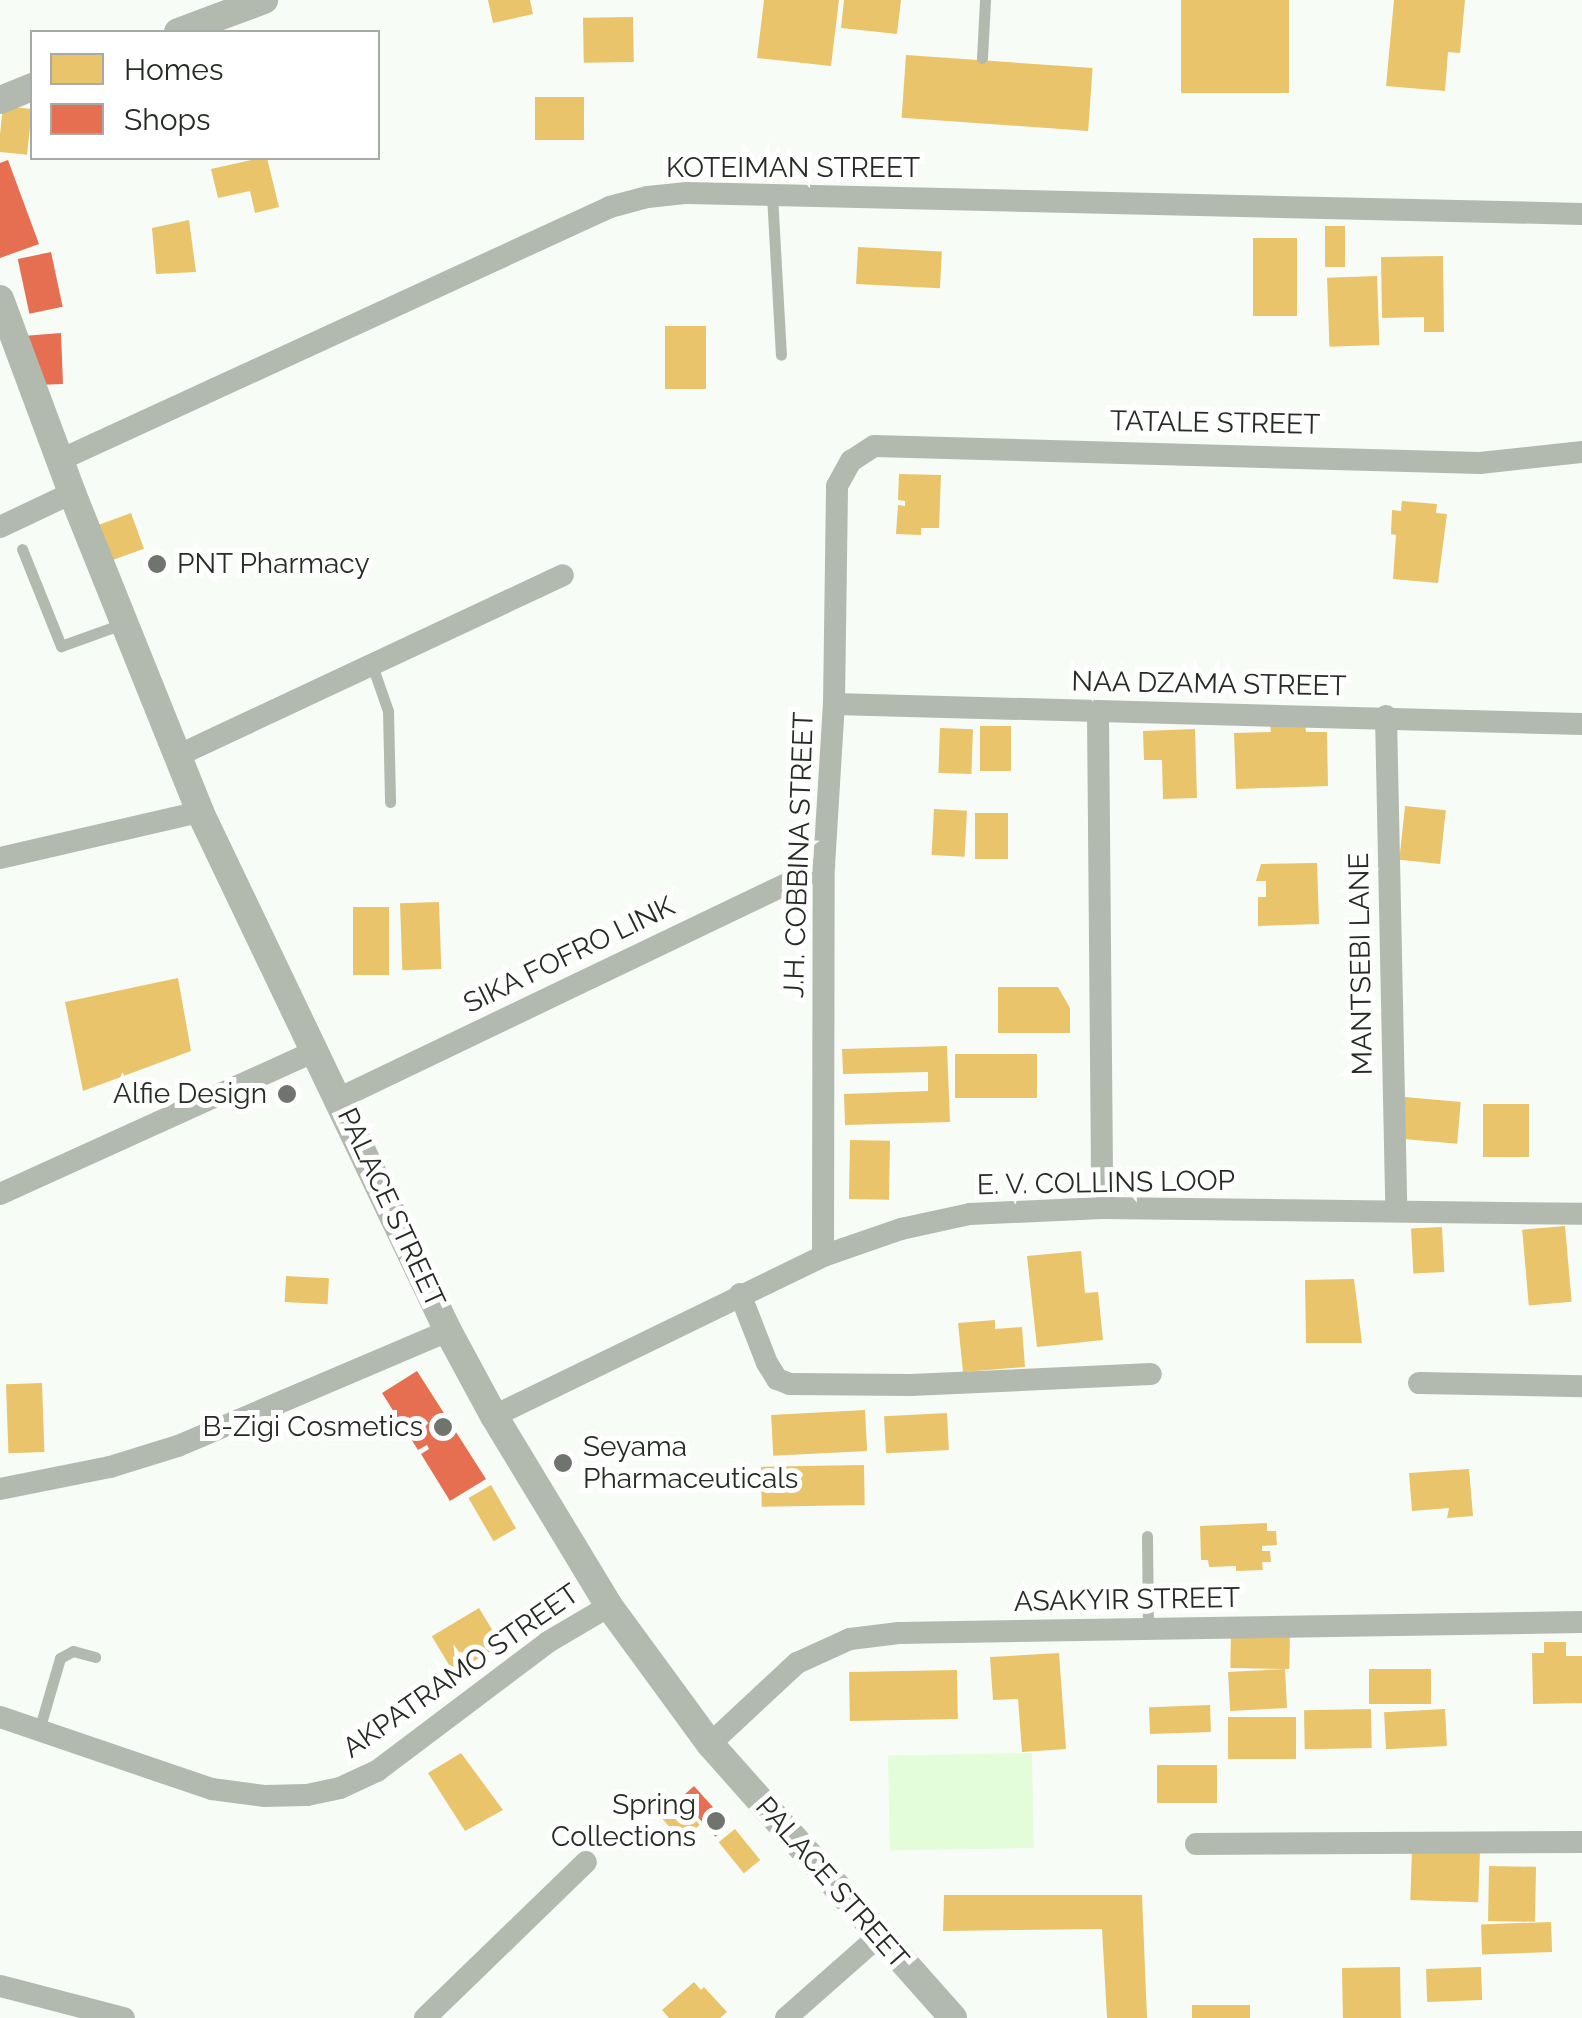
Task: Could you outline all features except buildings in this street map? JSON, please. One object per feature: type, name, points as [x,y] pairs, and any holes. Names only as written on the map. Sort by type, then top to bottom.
[{"type":"street","points":[[183,30],[264,0]]},
{"type":"street","points":[[0,100],[30,88]]},
{"type":"street","name":"KOTEIMAN STREET","points":[[60,460],[610,207],[688,193],[1582,214]]},
{"type":"street","name":"PALACE STREET","points":[[0,299],[72,494],[200,812],[340,1098],[448,1331],[494,1416],[609,1606],[710,1744],[953,2018]]},
{"type":"street","name":"TATALE STREET","points":[[851,461],[874,446],[1480,463],[1582,452]]},
{"type":"street","name":"J.H. COBBINA STREET","points":[[823,1256],[824,866],[834,704],[836,486],[851,461]]},
{"type":"street","points":[[0,527],[72,494]]},
{"type":"street","points":[[177,756],[564,575]]},
{"type":"street","name":"NAA DZAMA STREET","points":[[834,704],[1582,724]]},
{"type":"street","points":[[1098,714],[1102,1208]]},
{"type":"street","name":"MANTSEBI LANE","points":[[1386,716],[1396,1211]]},
{"type":"street","points":[[0,858],[200,812]]},
{"type":"street","name":"SIKA FOFRO LINK","points":[[340,1098],[824,866]]},
{"type":"street","points":[[0,1194],[316,1051]]},
{"type":"street","name":"E. V. COLLINS LOOP","points":[[494,1416],[823,1256],[901,1230],[970,1214],[1102,1208],[1582,1214]]},
{"type":"street","points":[[740,1294],[768,1364],[777,1379],[790,1384],[910,1385],[1151,1374]]},
{"type":"street","points":[[0,1489],[110,1467],[178,1446],[448,1331]]},
{"type":"street","points":[[1418,1383],[1582,1386]]},
{"type":"street","name":"AKPATRAMO STREET","points":[[0,1717],[212,1789],[264,1796],[324,1792],[377,1770],[548,1642],[609,1606]]},
{"type":"street","name":"ASAKYIR STREET","points":[[710,1744],[797,1663],[850,1639],[898,1633],[1582,1622]]},
{"type":"street","points":[[1196,1844],[1582,1842]]},
{"type":"street","points":[[425,2018],[586,1862]]},
{"type":"street","points":[[786,2018],[878,1936]]},
{"type":"street","points":[[0,1986],[124,2018]]},
{"type":"lane","points":[[982,58],[985,0]]},
{"type":"lane","points":[[772,195],[781,355]]},
{"type":"lane","points":[[22,549],[60,646],[124,623]]},
{"type":"lane","points":[[372,665],[388,711],[390,802]]},
{"type":"lane","points":[[1146,1536],[1148,1629]]},
{"type":"lane","points":[[39,1730],[60,1658],[73,1651],[95,1656]]},
{"type":"green space","points":[[1032,1753],[1034,1848],[890,1850],[888,1756]]},
{"type":"place","name":"PNT Pharmacy","points":[[157,564]]},
{"type":"place","name":"Alfie Design","points":[[287,1094]]},
{"type":"place","name":"B-Zigi Cosmetics","points":[[443,1427]]},
{"type":"place","name":"Seyama Pharmaceuticals","points":[[563,1463]]},
{"type":"place","name":"Spring Collections","points":[[716,1821]]}]
